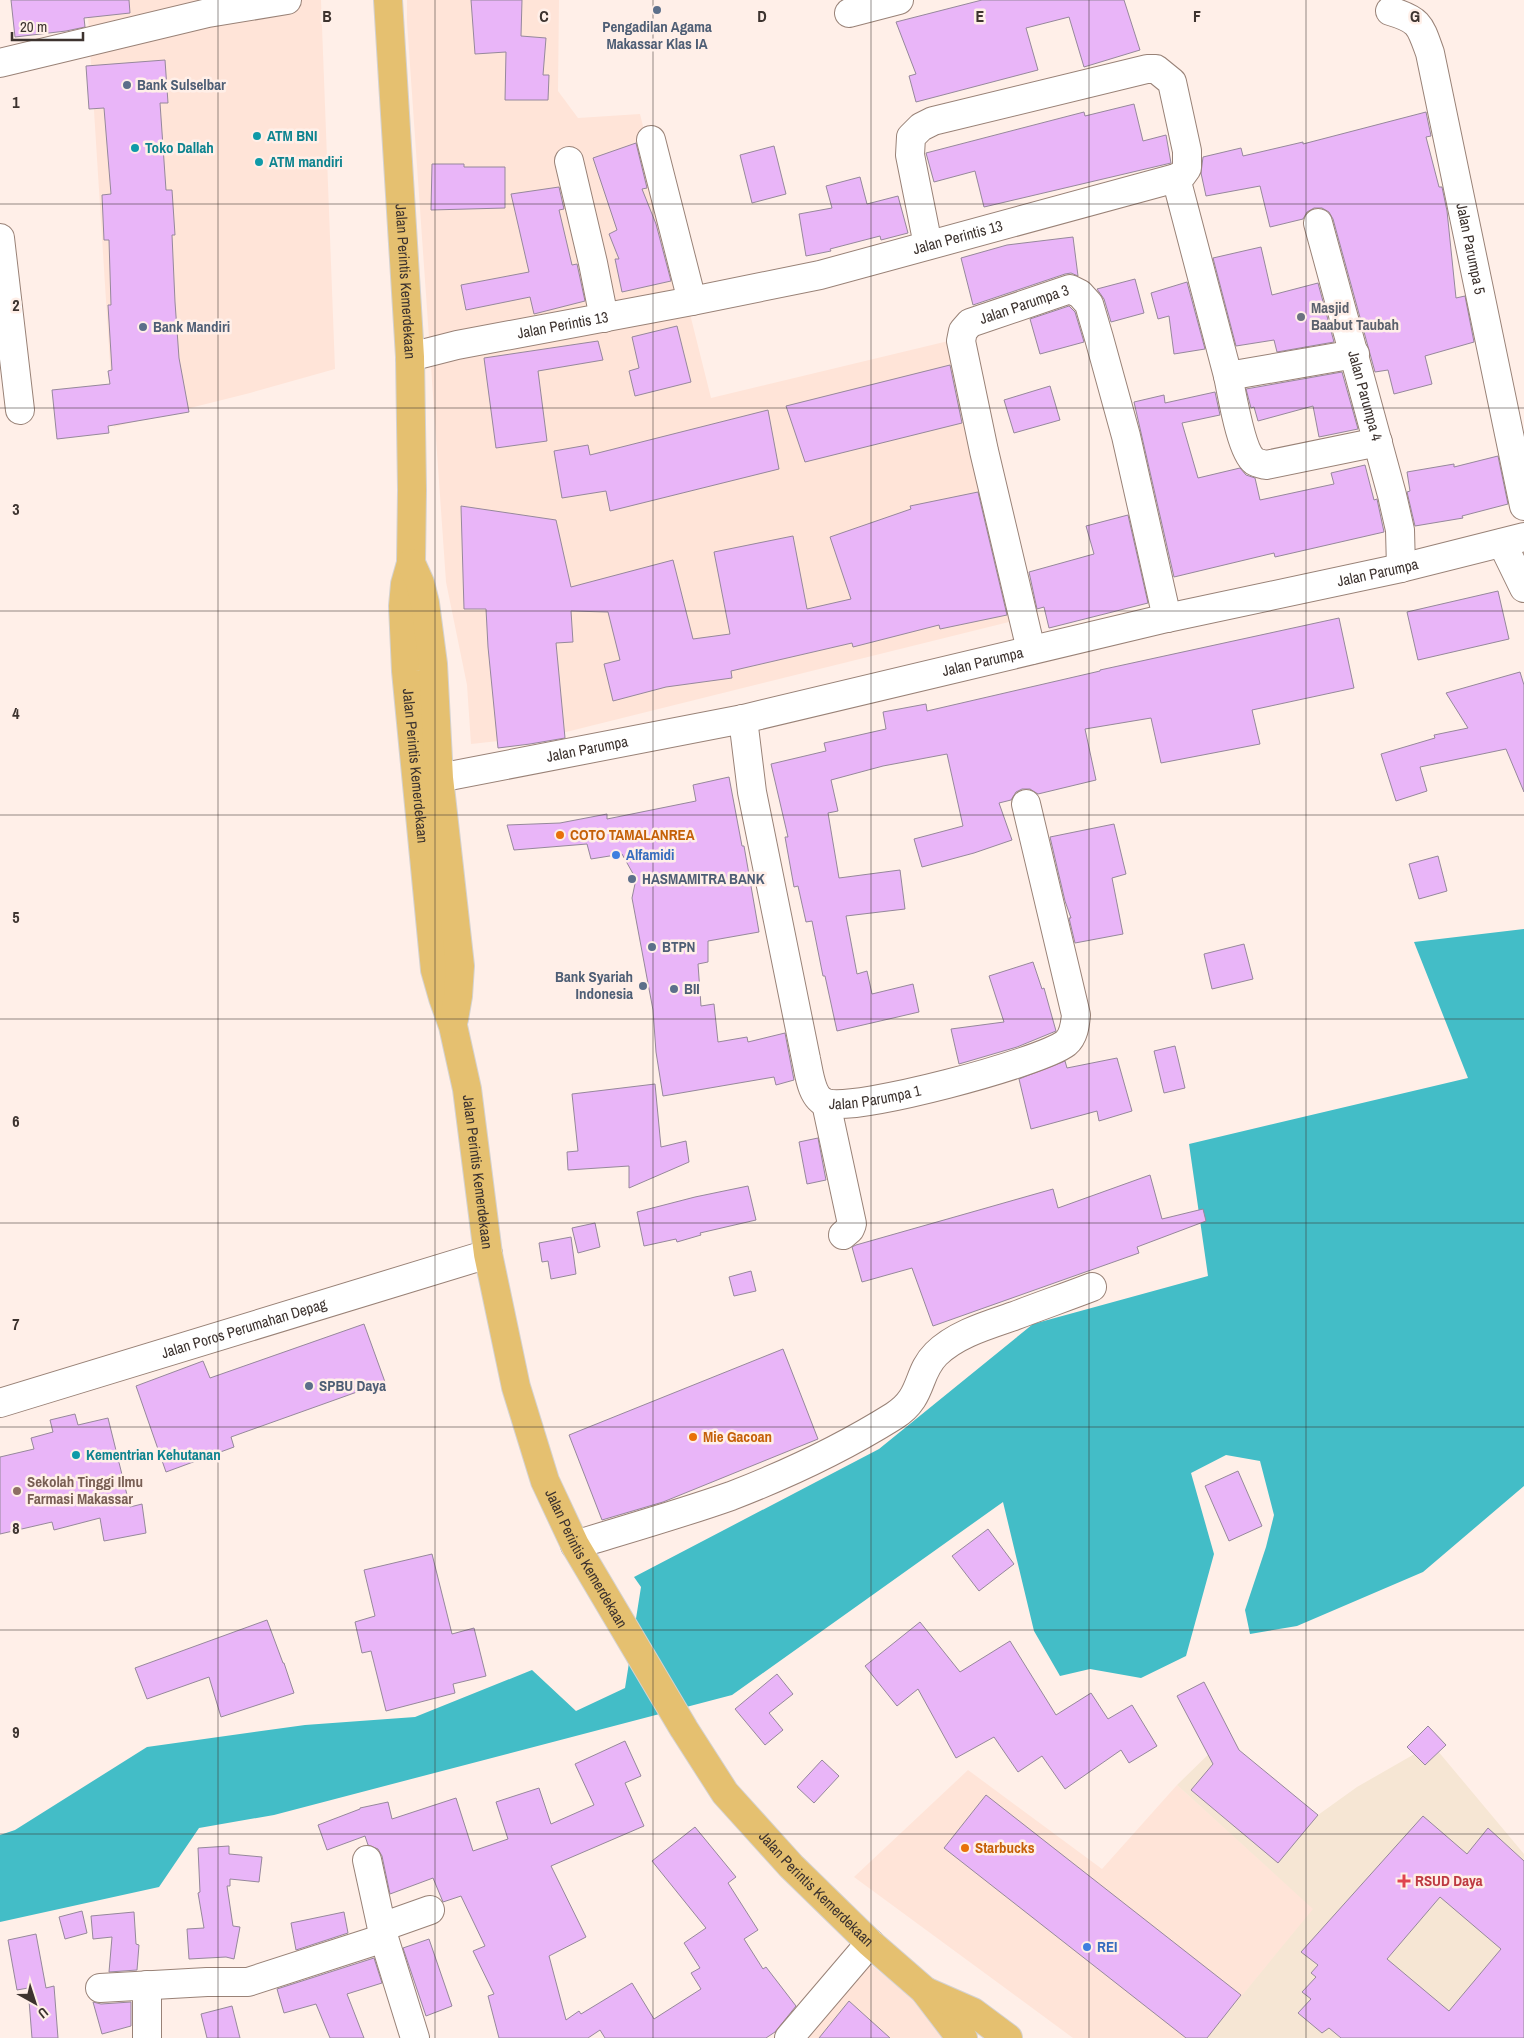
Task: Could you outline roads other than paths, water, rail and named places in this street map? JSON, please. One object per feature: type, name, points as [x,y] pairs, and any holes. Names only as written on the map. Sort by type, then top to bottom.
[{"type":"highway","name":"Jalan Perintis Kemerdekaan","points":[[388,0],[410,357],[411,563],[405,584],[403,606],[406,671],[435,970],[453,1026],[467,1089],[488,1254],[516,1387],[545,1481],[575,1544],[684,1729],[725,1794],[791,1866],[870,1943],[924,1990],[956,2032],[963,2038]]},
{"type":"highway","name":"Jalan Perintis Kemerdekaan","points":[[411,563],[420,583],[425,604],[433,664],[439,778],[460,966],[453,1026]]},
{"type":"highway","name":"Jalan Perintis Kemerdekaan","points":[[924,1990],[973,2012],[1008,2038]]},
{"type":"street","points":[[0,63],[208,13],[287,0]]},
{"type":"street","points":[[849,13],[899,0]]},
{"type":"street","name":"Jalan Parumpa 5","points":[[1390,11],[1407,16],[1417,23],[1430,53],[1524,506]]},
{"type":"street","points":[[928,244],[910,155],[911,137],[921,128],[933,121],[1147,69],[1156,69],[1172,82],[1186,151],[1187,168],[1182,175],[1176,178],[1228,376],[1243,441],[1248,453],[1255,461],[1266,465],[1378,442]]},
{"type":"street","points":[[651,140],[692,301]]},
{"type":"street","points":[[569,162],[593,262],[604,318]]},
{"type":"street","name":"Jalan Perintis 13","points":[[410,357],[457,345],[820,275],[928,244],[1176,178]]},
{"type":"street","name":"Jalan Parumpa 4","points":[[1318,223],[1355,354],[1400,530],[1400,568]]},
{"type":"street","points":[[0,238],[7,372],[20,410]]},
{"type":"street","name":"Jalan Parumpa 3","points":[[1030,650],[986,460],[961,341],[963,331],[970,323],[1070,289],[1080,294],[1088,304],[1094,321],[1126,436],[1168,618]]},
{"type":"street","points":[[1228,376],[1355,354]]},
{"type":"street","points":[[1513,540],[1524,588]]},
{"type":"street","name":"Jalan Parumpa","points":[[439,778],[743,719],[1030,650],[1400,568],[1513,540]]},
{"type":"street","name":"Jalan Parumpa 1","points":[[743,719],[752,792],[806,1059],[816,1094],[826,1103],[864,1101],[922,1092],[1048,1052],[1066,1043],[1074,1032],[1076,1015],[1026,804]]},
{"type":"street","points":[[826,1103],[852,1224],[850,1229],[843,1235]]},
{"type":"street","name":"Jalan Poros Perumahan Depag","points":[[0,1403],[488,1254]]},
{"type":"street","points":[[575,1544],[730,1496],[829,1453],[897,1414],[909,1404],[918,1391],[927,1365],[936,1354],[948,1345],[992,1324],[1092,1287]]},
{"type":"street","points":[[367,1860],[383,1933],[415,2038]]},
{"type":"street","points":[[100,1988],[207,1982],[248,1982],[278,1974],[383,1933],[430,1910]]},
{"type":"street","points":[[789,2038],[870,1943]]},
{"type":"street","points":[[147,1986],[148,2038]]},
{"type":"water","points":[[1524,929],[1524,1486],[1423,1572],[1297,1626],[1250,1634],[1245,1610],[1266,1547],[1274,1515],[1260,1461],[1226,1455],[1191,1473],[1214,1554],[1186,1656],[1141,1678],[1090,1669],[1060,1676],[1034,1631],[1003,1502],[732,1695],[274,1815],[199,1828],[159,1887],[0,1922],[0,1835],[15,1830],[147,1747],[305,1725],[415,1717],[532,1670],[576,1711],[625,1688],[641,1587],[634,1577],[879,1449],[1033,1324],[1208,1276],[1189,1144],[1468,1078],[1414,942]]},
{"type":"place","name":"Pengadilan Agama Makassar Klas IA","points":[[657,10]]},
{"type":"place","name":"Bank Sulselbar","points":[[127,85]]},
{"type":"place","name":"ATM BNI","points":[[257,136]]},
{"type":"place","name":"Toko Dallah","points":[[135,148]]},
{"type":"place","name":"ATM mandiri","points":[[259,162]]},
{"type":"place","name":"Masjid Baabut Taubah","points":[[1301,317]]},
{"type":"place","name":"Bank Mandiri","points":[[143,327]]},
{"type":"place","name":"COTO TAMALANREA","points":[[560,835]]},
{"type":"place","name":"Alfamidi","points":[[616,855]]},
{"type":"place","name":"HASMAMITRA BANK","points":[[632,879]]},
{"type":"place","name":"BTPN","points":[[652,947]]},
{"type":"place","name":"Bank Syariah Indonesia","points":[[643,986]]},
{"type":"place","name":"BII","points":[[674,989]]},
{"type":"place","name":"SPBU Daya","points":[[309,1386]]},
{"type":"place","name":"Mie Gacoan","points":[[693,1437]]},
{"type":"place","name":"Kementrian Kehutanan","points":[[76,1455]]},
{"type":"place","name":"Sekolah Tinggi Ilmu Farmasi Makassar","points":[[17,1491]]},
{"type":"place","name":"Starbucks","points":[[965,1848]]},
{"type":"place","name":"RSUD Daya","points":[[1404,1881]]},
{"type":"place","name":"REI","points":[[1087,1947]]}]
